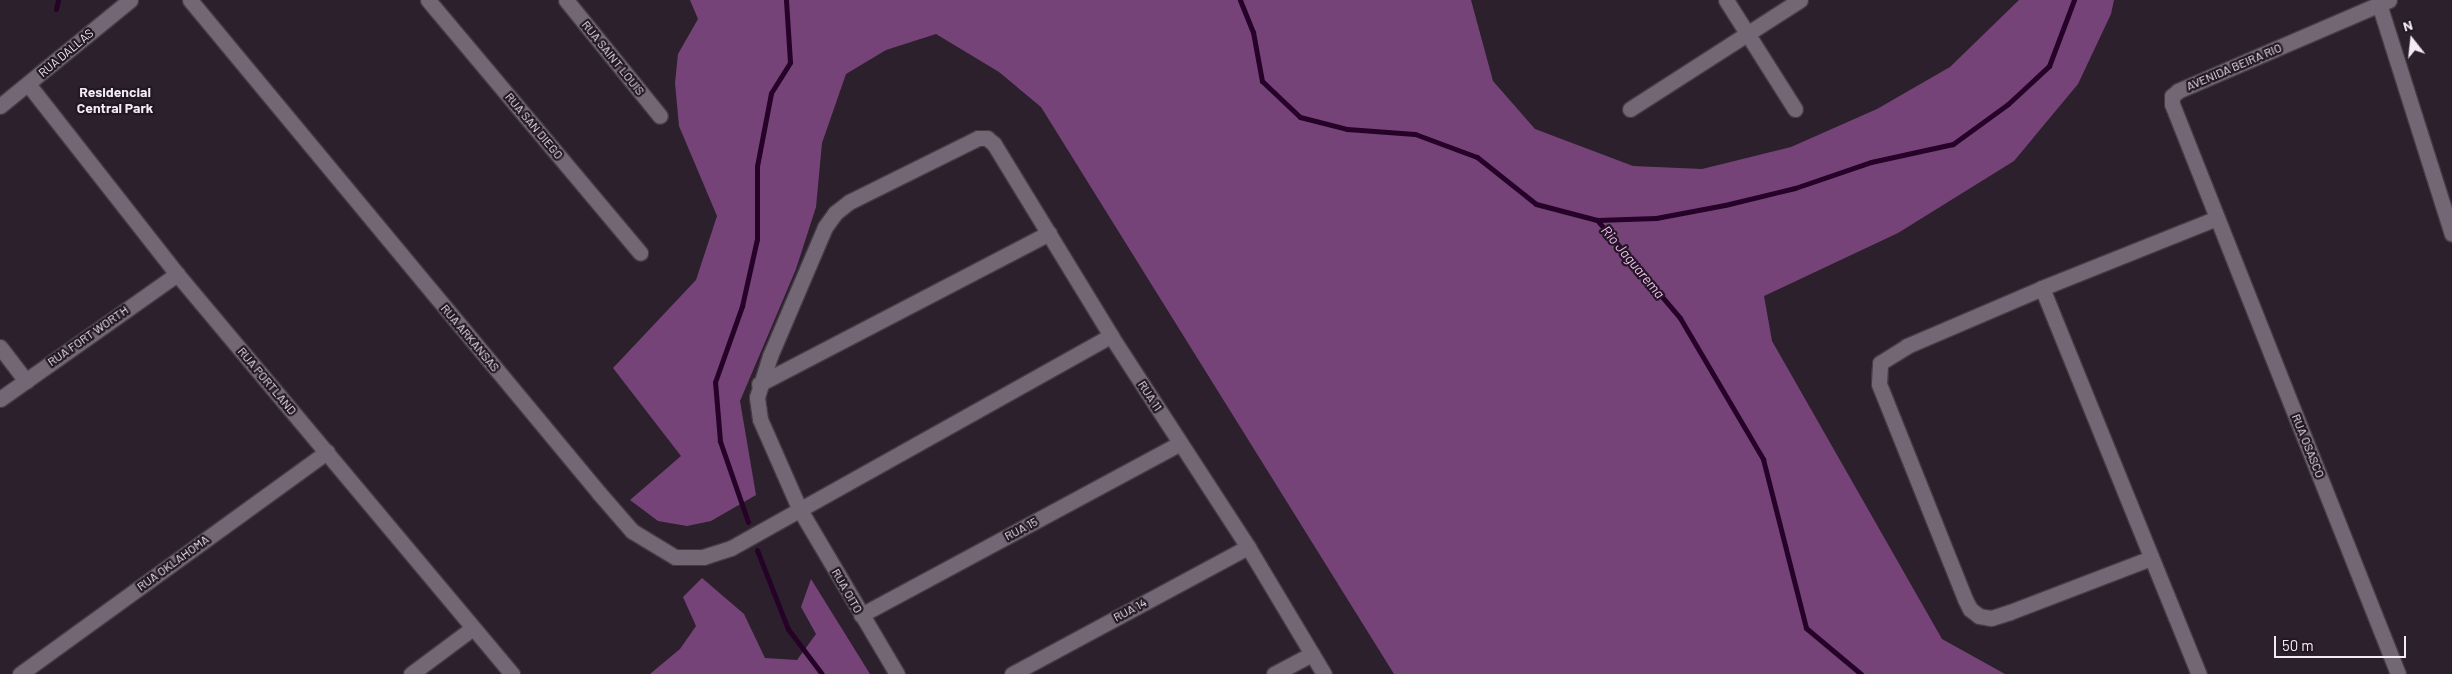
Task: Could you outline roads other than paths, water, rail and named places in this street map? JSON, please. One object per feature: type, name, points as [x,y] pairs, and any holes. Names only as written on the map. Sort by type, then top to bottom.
[{"type":"street","name":"RUA DALLAS","points":[[0,106],[130,0]]},
{"type":"street","name":"RUA ARKANSAS","points":[[190,0],[632,531],[675,557],[704,557],[731,548],[799,508],[1111,336]]},
{"type":"street","name":"RUA SAN DIEGO","points":[[428,0],[640,253]]},
{"type":"street","name":"RUA SAINT LOUIS","points":[[566,0],[660,116]]},
{"type":"street","points":[[1726,0],[1795,108]]},
{"type":"street","points":[[1630,109],[1800,0]]},
{"type":"street","points":[[2384,2],[2452,234]]},
{"type":"street","name":"AVENIDA BEIRA RIO","points":[[2217,218],[2172,104],[2172,96],[2384,2]]},
{"type":"street","name":"RUA PORTLAND","points":[[28,84],[177,274],[512,674]]},
{"type":"street","name":"RUA 11","points":[[759,384],[825,227],[835,213],[849,202],[966,142],[987,138],[994,144],[1111,336],[1248,547],[1324,674]]},
{"type":"street","points":[[2151,558],[1991,618],[1979,616],[1970,609],[1965,599],[1879,384],[1880,363],[1907,346],[2042,288],[2217,218]]},
{"type":"street","name":"RUA OSASCO","points":[[2217,218],[2398,674]]},
{"type":"street","points":[[759,384],[1049,233]]},
{"type":"street","name":"RUA FORT WORTH","points":[[0,399],[177,274]]},
{"type":"street","points":[[2042,288],[2200,674]]},
{"type":"street","points":[[0,347],[26,381]]},
{"type":"street","name":"RUA OITO","points":[[759,384],[757,397],[760,420],[799,508],[861,616],[897,674]]},
{"type":"street","name":"RUA 15","points":[[861,616],[1180,443]]},
{"type":"street","name":"RUA OKLAHOMA","points":[[20,674],[327,452]]},
{"type":"street","name":"RUA 14","points":[[1012,674],[1248,547]]},
{"type":"street","points":[[411,674],[473,628]]},
{"type":"street","points":[[1274,674],[1312,654]]},
{"type":"waterway","points":[[56,9],[58,0]]},
{"type":"waterway","points":[[748,522],[720,441],[715,382],[742,306],[757,239],[757,166],[771,93],[790,62],[786,0]]},
{"type":"waterway","name":"Rio Jaguarema","points":[[1240,0],[1253,32],[1262,81],[1300,117],[1347,129],[1415,134],[1477,157],[1536,204],[1597,220],[1680,318],[1763,459],[1806,628],[1861,674]]},
{"type":"waterway","points":[[1597,220],[1656,218],[1725,205],[1795,188],[1871,162],[1953,144],[2008,104],[2049,66],[2074,0]]},
{"type":"waterway","points":[[757,550],[788,629],[822,674]]},
{"type":"district","name":"Residencial Central Park","points":[[115,100]]}]
